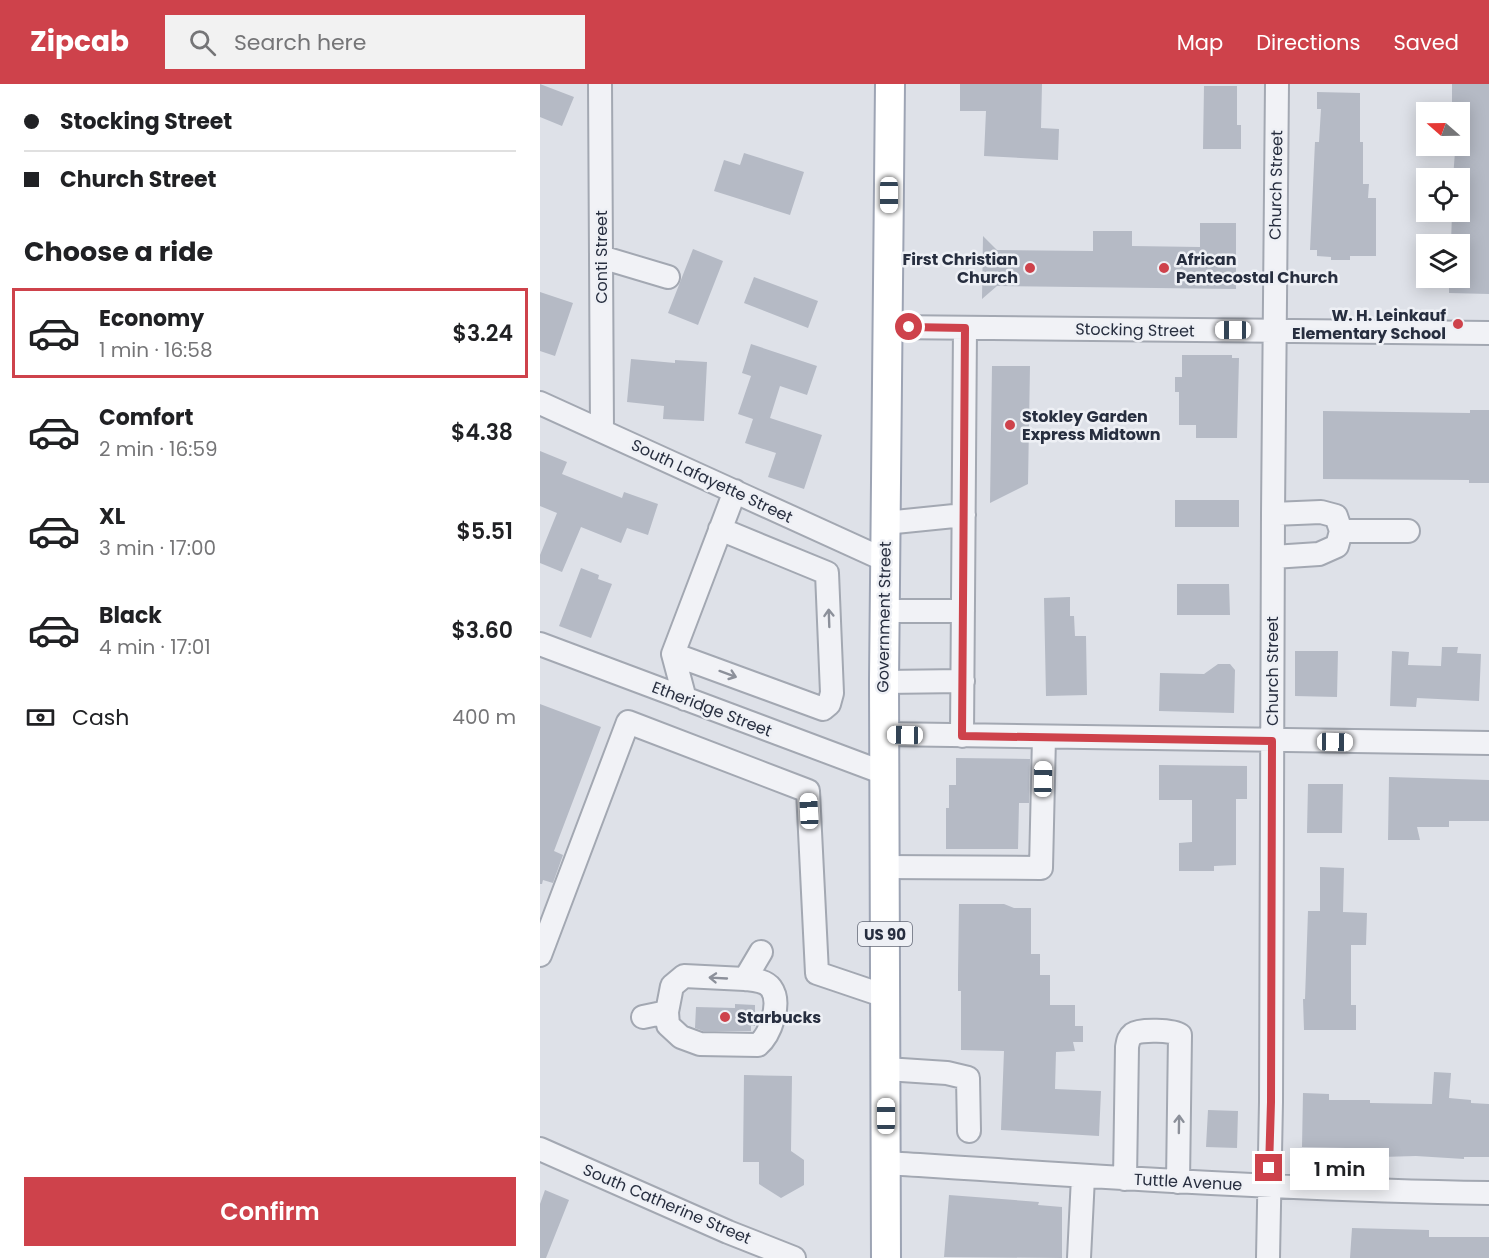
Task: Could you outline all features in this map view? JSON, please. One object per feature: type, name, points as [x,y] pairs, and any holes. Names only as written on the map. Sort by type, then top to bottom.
[{"type":"main road","name":"Government Street","points":[[885,1258],[887,1163],[884,610],[890,84]]},
{"type":"street","name":"Conti Street","points":[[600,84],[602,430]]},
{"type":"street","name":"Church Street","points":[[1268,1258],[1277,84]]},
{"type":"street","points":[[601,257],[668,277]]},
{"type":"street","name":"Stocking Street","points":[[888,327],[1489,333]]},
{"type":"street","points":[[962,736],[965,328]]},
{"type":"street","name":"South Lafayette Street","points":[[540,403],[885,560]]},
{"type":"street","points":[[685,699],[673,654],[735,491]]},
{"type":"street","points":[[1273,514],[1321,512],[1336,516],[1341,531],[1337,546],[1319,554],[1273,557]]},
{"type":"street","points":[[885,523],[964,515]]},
{"type":"street","points":[[673,654],[823,709],[829,704],[832,693],[827,573],[720,528]]},
{"type":"street","points":[[1341,531],[1408,531]]},
{"type":"street","points":[[884,610],[963,611]]},
{"type":"street","name":"Etheridge Street","points":[[540,644],[884,774]]},
{"type":"street","points":[[884,682],[963,681]]},
{"type":"street","points":[[540,956],[628,722],[808,791],[817,973],[885,996]]},
{"type":"street","points":[[884,734],[1489,743]]},
{"type":"street","points":[[884,867],[1041,868],[1044,737]]},
{"type":"street","points":[[745,979],[761,952]]},
{"type":"street","points":[[684,976],[745,979],[761,981],[771,988],[775,1001],[772,1024],[765,1039],[758,1045],[700,1044],[681,1037],[668,1025],[667,1012],[672,986],[684,976]]},
{"type":"street","points":[[643,1017],[667,1012]]},
{"type":"street","points":[[1125,1179],[1127,1047],[1130,1037],[1135,1032],[1170,1031],[1180,1035],[1178,1182]]},
{"type":"street","points":[[886,1068],[947,1073],[968,1078],[969,1131]]},
{"type":"street","name":"South Catherine Street","points":[[540,1149],[728,1232],[794,1258]]},
{"type":"street","name":"Tuttle Avenue","points":[[887,1163],[1178,1182],[1489,1193]]},
{"type":"street","points":[[1079,1258],[1083,1176]]},
{"type":"building","points":[[540,84],[574,97],[562,126],[540,117]]},
{"type":"building","points":[[960,84],[1042,84],[1041,128],[1059,129],[1058,160],[984,156],[986,111],[960,111]]},
{"type":"building","points":[[1452,84],[1489,84],[1489,294],[1449,293],[1449,288],[1470,288],[1470,234],[1451,234],[1452,222],[1470,222],[1470,168],[1454,168],[1455,156],[1470,156],[1470,102],[1452,102]]},
{"type":"building","points":[[1204,86],[1237,86],[1237,125],[1241,125],[1241,149],[1203,149]]},
{"type":"building","points":[[1317,92],[1360,93],[1363,184],[1369,184],[1368,198],[1376,198],[1376,256],[1350,256],[1350,260],[1331,260],[1331,257],[1317,256],[1317,250],[1310,250],[1315,142],[1319,142],[1321,109],[1317,109]]},
{"type":"building","points":[[744,153],[804,172],[790,215],[714,191],[724,160],[740,165]]},
{"type":"building","name":"African Pentecostal Church","points":[[1200,223],[1236,223],[1236,289],[997,286],[982,299],[983,236],[997,250],[1093,251],[1093,231],[1132,231],[1132,246],[1200,247]]},
{"type":"building","points":[[693,249],[723,261],[698,325],[668,313]]},
{"type":"building","points":[[754,277],[818,301],[808,328],[744,303]]},
{"type":"building","points":[[540,292],[573,303],[555,356],[540,351]]},
{"type":"building","points":[[751,344],[817,366],[807,395],[780,386],[770,418],[822,435],[804,489],[768,477],[776,453],[745,443],[753,419],[738,414],[751,376],[742,373]]},
{"type":"building","points":[[1182,355],[1232,355],[1232,358],[1239,358],[1237,438],[1196,438],[1196,425],[1179,425],[1179,392],[1175,392],[1175,377],[1182,377]]},
{"type":"building","points":[[631,359],[675,363],[675,360],[707,362],[704,421],[663,419],[664,406],[627,402]]},
{"type":"building","name":"Stokley Garden Express Midtown","points":[[992,366],[1030,366],[1028,484],[990,503]]},
{"type":"building","points":[[1470,410],[1489,410],[1489,483],[1469,483],[1469,480],[1323,479],[1323,411],[1470,413]]},
{"type":"building","points":[[540,451],[567,462],[562,474],[622,498],[624,492],[658,504],[648,535],[627,528],[621,543],[581,527],[562,572],[540,563],[540,555],[557,513],[540,506]]},
{"type":"building","points":[[1175,500],[1239,500],[1239,527],[1175,527]]},
{"type":"building","points":[[581,568],[599,575],[598,579],[612,584],[591,638],[559,626]]},
{"type":"building","points":[[1177,584],[1229,584],[1230,615],[1177,615]]},
{"type":"building","points":[[1070,597],[1070,616],[1074,616],[1075,636],[1086,636],[1087,695],[1046,696],[1044,598]]},
{"type":"building","points":[[1442,647],[1458,647],[1457,653],[1481,654],[1479,701],[1417,698],[1416,707],[1390,706],[1392,651],[1409,652],[1408,665],[1441,666]]},
{"type":"building","points":[[1295,651],[1338,651],[1337,697],[1295,696]]},
{"type":"building","points":[[1218,664],[1230,664],[1235,670],[1234,713],[1159,711],[1160,673],[1204,674]]},
{"type":"building","points":[[540,704],[601,727],[554,851],[563,855],[553,883],[543,880],[542,884],[540,884]]},
{"type":"building","points":[[956,758],[1030,759],[1029,803],[1019,803],[1018,849],[946,849],[946,808],[949,808],[949,785],[956,785]]},
{"type":"building","points":[[1159,765],[1247,766],[1247,799],[1236,799],[1236,865],[1214,866],[1214,871],[1179,871],[1179,843],[1192,842],[1192,800],[1159,800]]},
{"type":"building","points":[[1389,777],[1489,780],[1489,821],[1449,821],[1449,827],[1417,827],[1420,840],[1388,840]]},
{"type":"building","points":[[1308,784],[1343,784],[1342,833],[1307,833]]},
{"type":"building","points":[[1320,867],[1344,868],[1343,912],[1367,913],[1366,945],[1351,945],[1351,1005],[1356,1005],[1356,1030],[1304,1030],[1303,999],[1305,999],[1308,911],[1320,911]]},
{"type":"building","points":[[959,904],[1004,904],[1014,908],[1031,908],[1031,954],[1040,954],[1040,975],[1050,975],[1050,1005],[1075,1005],[1075,1026],[1083,1026],[1083,1042],[1073,1042],[1075,1051],[1056,1052],[1055,1089],[1101,1091],[1099,1136],[1001,1130],[1004,1051],[961,1050],[961,991],[958,991]]},
{"type":"building","name":"Starbucks","points":[[735,1004],[755,1005],[755,1026],[751,1026],[751,1031],[703,1031],[695,1028],[696,1007],[735,1008]]},
{"type":"building","points":[[1434,1072],[1451,1073],[1449,1098],[1489,1104],[1489,1157],[1464,1157],[1464,1159],[1416,1156],[1346,1158],[1346,1148],[1302,1147],[1303,1093],[1329,1094],[1329,1100],[1432,1104]]},
{"type":"building","points":[[744,1075],[792,1076],[791,1151],[804,1160],[804,1185],[781,1198],[759,1184],[759,1162],[743,1162]]},
{"type":"building","points":[[1208,1110],[1238,1111],[1237,1148],[1206,1147]]},
{"type":"building","points":[[545,1190],[569,1200],[546,1258],[540,1258],[540,1204]]},
{"type":"building","points":[[949,1195],[1039,1202],[1038,1205],[1062,1207],[1062,1258],[944,1257]]},
{"type":"building","points":[[1352,1228],[1429,1230],[1429,1237],[1489,1237],[1489,1258],[1350,1258]]},
{"type":"place","name":"First Christian Church","points":[[1030,268]]},
{"type":"place","name":"African Pentecostal Church","points":[[1164,268]]},
{"type":"place","name":"W. H. Leinkauf Elementary School","points":[[1458,324]]},
{"type":"place","name":"Stokley Garden Express Midtown","points":[[1010,425]]},
{"type":"place","name":"Starbucks","points":[[725,1017]]},
{"type":"route","points":[[909,327],[965,328],[962,736],[1272,741],[1269,1168]]}]
